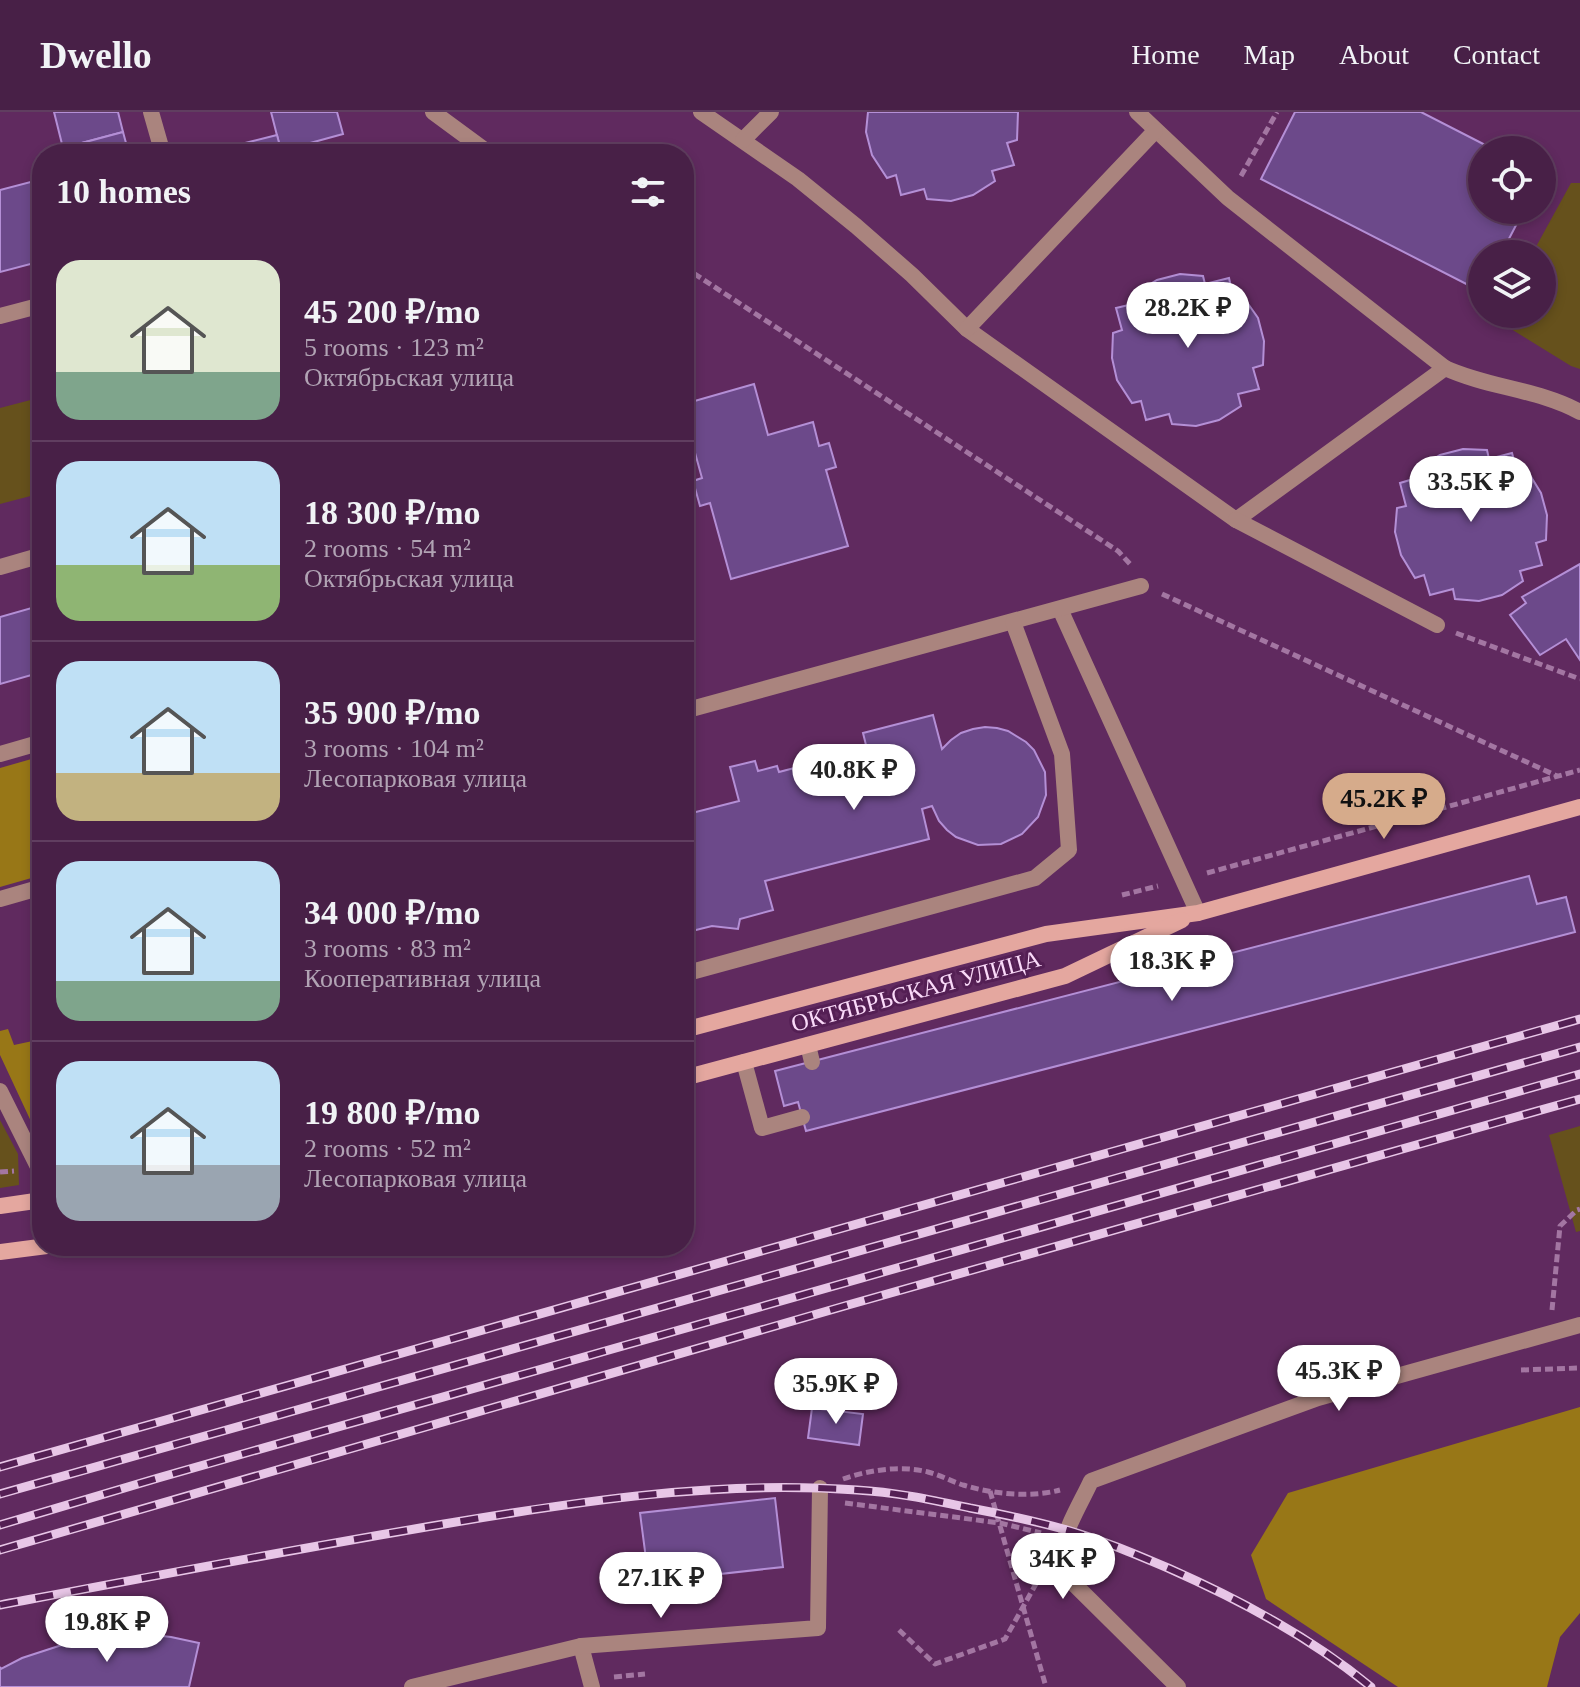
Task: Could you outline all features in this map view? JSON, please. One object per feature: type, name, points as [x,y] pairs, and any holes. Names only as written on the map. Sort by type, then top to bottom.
[{"type":"main road","name":"ОКТЯБРЬСКАЯ УЛИЦА","points":[[694,1027],[1046,934],[1198,913],[1580,807]]},
{"type":"main road","name":"ОКТЯБРЬСКАЯ УЛИЦА","points":[[694,1075],[1065,976],[1198,913]]},
{"type":"main road","points":[[0,1206],[32,1201]]},
{"type":"main road","points":[[0,1252],[32,1248]]},
{"type":"street","points":[[151,112],[160,144]]},
{"type":"street","points":[[433,112],[476,144]]},
{"type":"street","points":[[701,112],[798,179],[856,226],[967,329],[1236,520],[1437,625]]},
{"type":"street","points":[[743,140],[771,112]]},
{"type":"street","points":[[1137,112],[1228,198],[1445,368],[1475,380],[1556,401],[1580,412]]},
{"type":"street","points":[[967,329],[1155,131]]},
{"type":"street","points":[[0,316],[32,308]]},
{"type":"street","points":[[1236,520],[1445,368]]},
{"type":"street","points":[[0,567],[32,558]]},
{"type":"street","points":[[694,708],[1141,586]]},
{"type":"street","points":[[1060,609],[1198,913]]},
{"type":"street","points":[[694,971],[1035,878],[1069,850],[1062,754],[1013,622]]},
{"type":"street","points":[[0,754],[32,745]]},
{"type":"street","points":[[0,899],[32,890]]},
{"type":"street","points":[[808,1045],[812,1062]]},
{"type":"street","points":[[744,1062],[762,1128],[802,1117]]},
{"type":"street","points":[[0,1091],[32,1155]]},
{"type":"street","points":[[1178,1687],[1073,1583],[1065,1571],[1063,1547],[1091,1481],[1318,1398],[1580,1325]]},
{"type":"street","points":[[412,1687],[581,1646],[818,1628],[820,1494]]},
{"type":"street","points":[[581,1646],[592,1687]]},
{"type":"path","points":[[1228,198],[1277,112]]},
{"type":"path","points":[[694,274],[1118,551],[1134,568],[1141,586],[1557,776]]},
{"type":"path","points":[[1437,625],[1580,679]]},
{"type":"path","points":[[1122,895],[1580,770]]},
{"type":"path","points":[[1549,1333],[1560,1226],[1580,1209]]},
{"type":"path","points":[[820,1494],[850,1477],[879,1470],[928,1471],[963,1485],[1019,1495],[1051,1492],[1091,1481]]},
{"type":"path","points":[[990,1491],[1046,1687]]},
{"type":"path","points":[[820,1494],[1000,1523],[1063,1547],[1046,1567],[1005,1639],[935,1664],[899,1630]]},
{"type":"shaded area","points":[[1571,183],[1580,183],[1580,369],[1510,328],[1556,328],[1556,240],[1540,240],[1548,224],[1556,224],[1556,210]]},
{"type":"shaded area","points":[[32,400],[32,496],[0,504],[0,408]]},
{"type":"shaded area","points":[[32,759],[32,878],[0,887],[0,768]]},
{"type":"shaded area","points":[[8,1029],[14,1045],[32,1041],[32,1124],[0,1055],[0,1031]]},
{"type":"shaded area","points":[[0,1120],[18,1154],[19,1185],[0,1188]]},
{"type":"shaded area","points":[[1580,1126],[1580,1231],[1576,1232],[1549,1135]]},
{"type":"shaded area","points":[[1580,1407],[1580,1613],[1560,1637],[1547,1687],[1398,1687],[1266,1599],[1251,1555],[1288,1493]]},
{"type":"building","points":[[54,112],[118,112],[123,132],[78,144],[62,144]]},
{"type":"building","points":[[271,112],[337,112],[343,134],[307,144],[279,144]]},
{"type":"building","points":[[868,112],[1018,112],[1017,140],[1007,143],[1014,165],[992,171],[995,181],[973,195],[951,201],[927,199],[924,189],[901,195],[896,175],[887,178],[872,155],[866,132]]},
{"type":"building","points":[[1295,112],[1421,112],[1468,136],[1468,224],[1517,224],[1508,240],[1468,240],[1468,285],[1261,179]]},
{"type":"building","points":[[123,132],[126,144],[78,144]]},
{"type":"building","points":[[277,135],[279,144],[241,144]]},
{"type":"building","points":[[32,182],[32,264],[0,272],[0,190]]},
{"type":"building","points":[[1180,274],[1203,276],[1205,284],[1229,278],[1234,300],[1244,298],[1258,318],[1264,341],[1263,365],[1253,368],[1259,389],[1238,394],[1241,406],[1219,420],[1196,426],[1172,424],[1169,414],[1146,420],[1141,401],[1132,403],[1117,380],[1112,358],[1113,333],[1122,330],[1116,308],[1137,303],[1134,294],[1157,280]]},
{"type":"building","points":[[754,384],[768,435],[813,422],[819,446],[829,443],[836,467],[826,470],[848,546],[731,579],[710,503],[700,506],[694,485],[694,481],[702,478],[694,449],[694,401]]},
{"type":"building","points":[[1463,449],[1487,450],[1489,459],[1512,453],[1518,475],[1528,472],[1541,493],[1547,515],[1546,540],[1536,543],[1542,565],[1520,571],[1523,581],[1502,595],[1479,601],[1455,599],[1453,589],[1430,595],[1424,575],[1415,578],[1401,555],[1395,532],[1397,508],[1406,506],[1400,483],[1420,477],[1417,469],[1440,455]]},
{"type":"building","points":[[1580,564],[1580,660],[1566,639],[1540,655],[1510,615],[1526,603],[1522,597]]},
{"type":"building","points":[[32,608],[32,675],[0,684],[0,617]]},
{"type":"building","points":[[933,715],[942,749],[961,733],[973,729],[985,727],[1008,731],[1034,750],[1045,772],[1046,795],[1038,817],[1022,834],[1001,844],[978,845],[947,830],[932,806],[922,809],[929,839],[765,881],[773,910],[740,919],[738,929],[712,926],[694,930],[694,812],[739,801],[730,767],[755,761],[758,771],[777,766],[779,772],[867,749],[863,733]]},
{"type":"building","points":[[1529,876],[1537,904],[1566,897],[1575,932],[806,1131],[798,1102],[784,1106],[775,1071]]},
{"type":"building","points":[[812,1408],[863,1414],[859,1445],[808,1438]]},
{"type":"building","points":[[775,1498],[783,1567],[649,1582],[640,1513]]},
{"type":"building","points":[[120,1634],[145,1634],[199,1643],[189,1687],[0,1687],[0,1667],[71,1642]]},
{"type":"railway","points":[[0,1467],[1580,1019]]},
{"type":"railway","points":[[0,1494],[1580,1047]]},
{"type":"railway","points":[[0,1525],[1580,1074]]},
{"type":"railway","points":[[0,1550],[848,1305],[1580,1099]]},
{"type":"railway","points":[[0,1605],[222,1563],[598,1500],[701,1490],[857,1490],[914,1497],[1018,1518],[1093,1538],[1195,1580],[1248,1607],[1324,1652],[1371,1687]]}]
